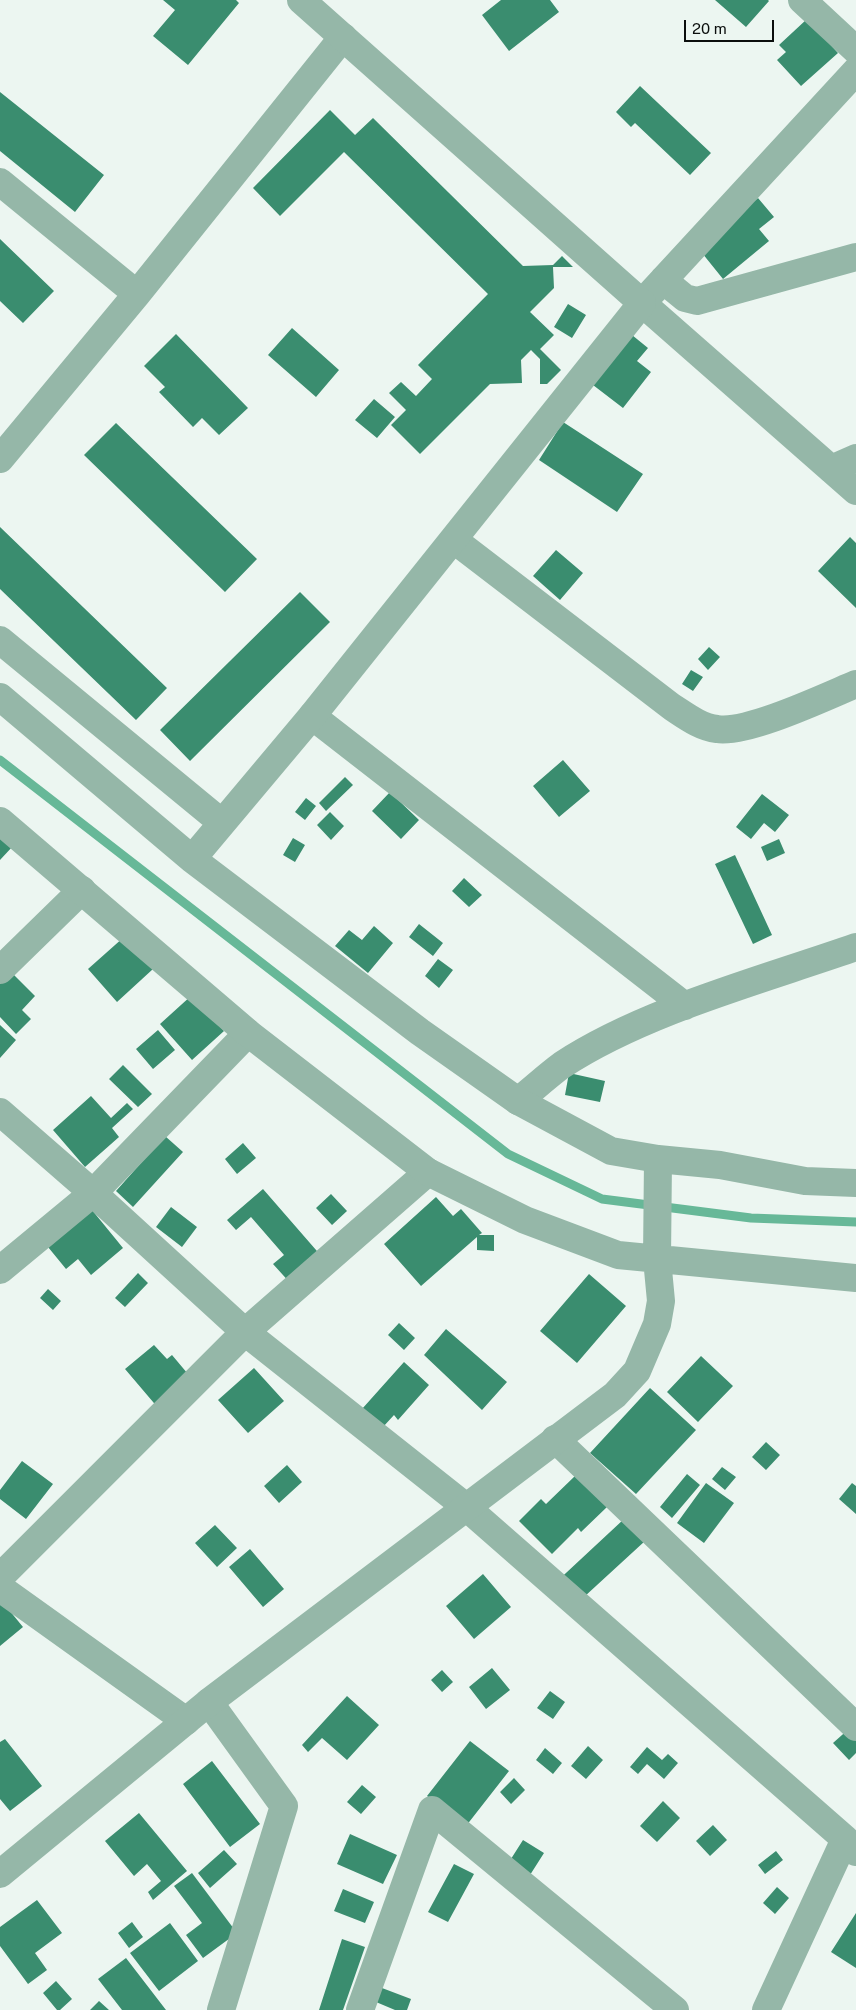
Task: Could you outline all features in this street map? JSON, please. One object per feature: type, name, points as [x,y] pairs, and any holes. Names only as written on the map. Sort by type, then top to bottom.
[{"type":"street","points":[[301,0],[856,491]]},
{"type":"street","points":[[802,0],[856,50]]},
{"type":"street","points":[[0,459],[137,294],[343,37]]},
{"type":"street","points":[[192,859],[221,822],[312,716],[642,303],[856,71]]},
{"type":"street","points":[[0,182],[137,294]]},
{"type":"street","points":[[663,280],[685,298],[697,301],[856,257]]},
{"type":"street","points":[[831,469],[856,458]]},
{"type":"street","points":[[454,540],[672,707],[699,724],[718,730],[747,727],[856,684]]},
{"type":"street","points":[[0,640],[221,822]]},
{"type":"street","points":[[0,697],[192,859],[420,1032],[518,1101],[611,1151],[658,1159],[720,1165],[804,1181],[856,1183]]},
{"type":"street","points":[[312,716],[685,1006]]},
{"type":"street","points":[[0,821],[248,1033],[428,1172],[525,1220],[618,1255],[856,1278]]},
{"type":"street","points":[[0,970],[82,890]]},
{"type":"street","points":[[518,1101],[562,1066],[604,1041],[685,1006],[856,947]]},
{"type":"street","points":[[0,1270],[93,1193],[248,1033]]},
{"type":"street","points":[[0,1112],[93,1193],[246,1332],[466,1507],[850,1846],[766,2010]]},
{"type":"street","points":[[0,1874],[209,1702],[615,1395],[637,1371],[657,1324],[661,1301],[657,1258],[658,1159]]},
{"type":"street","points":[[0,1576],[246,1332],[428,1172]]},
{"type":"street","points":[[555,1439],[856,1727]]},
{"type":"street","points":[[0,1588],[186,1721]]},
{"type":"street","points":[[209,1702],[284,1806],[221,2010]]},
{"type":"street","points":[[360,2010],[432,1810],[675,2010]]},
{"type":"building","points":[[163,0],[236,0],[239,3],[188,65],[153,36],[175,10]]},
{"type":"building","points":[[501,0],[550,0],[559,12],[509,51],[482,15]]},
{"type":"building","points":[[715,0],[768,0],[769,1],[746,27]]},
{"type":"building","points":[[807,19],[838,53],[801,86],[777,60],[786,52],[779,45]]},
{"type":"building","points":[[640,86],[711,153],[690,175],[635,123],[631,127],[616,112]]},
{"type":"building","points":[[0,92],[104,175],[75,212],[0,151]]},
{"type":"building","points":[[330,110],[355,135],[373,118],[523,266],[553,265],[562,256],[573,267],[553,267],[554,288],[530,312],[554,335],[540,349],[561,370],[547,384],[540,384],[540,359],[531,350],[521,360],[522,383],[490,384],[420,454],[391,425],[406,410],[389,393],[401,382],[416,396],[432,379],[418,365],[488,294],[344,152],[280,216],[253,188]]},
{"type":"building","points":[[758,198],[774,217],[759,229],[769,241],[723,279],[698,248]]},
{"type":"building","points":[[0,239],[54,291],[23,323],[0,301]]},
{"type":"building","points":[[568,304],[586,315],[572,338],[554,327]]},
{"type":"building","points":[[292,328],[339,370],[316,397],[268,355]]},
{"type":"building","points":[[176,334],[248,408],[219,435],[202,418],[193,427],[159,392],[165,387],[144,366]]},
{"type":"building","points":[[632,335],[648,348],[637,361],[651,372],[623,408],[593,385]]},
{"type":"building","points":[[374,399],[395,417],[377,438],[355,420]]},
{"type":"building","points":[[563,422],[643,474],[617,512],[539,460]]},
{"type":"building","points":[[116,423],[257,559],[225,592],[84,455]]},
{"type":"building","points":[[0,527],[167,688],[136,720],[0,589]]},
{"type":"building","points":[[850,537],[856,543],[856,608],[818,571]]},
{"type":"building","points":[[556,550],[583,573],[560,600],[533,576]]},
{"type":"building","points":[[300,592],[330,622],[190,761],[160,730]]},
{"type":"building","points":[[709,647],[720,657],[708,670],[698,659]]},
{"type":"building","points":[[691,670],[703,677],[693,691],[682,684]]},
{"type":"building","points":[[563,760],[590,791],[559,817],[533,786]]},
{"type":"building","points":[[345,777],[353,785],[326,811],[319,803]]},
{"type":"building","points":[[390,792],[419,820],[401,839],[372,811]]},
{"type":"building","points":[[762,794],[789,815],[775,832],[764,823],[751,839],[736,827]]},
{"type":"building","points":[[306,798],[316,806],[305,820],[295,812]]},
{"type":"building","points":[[330,812],[344,826],[331,840],[317,825]]},
{"type":"building","points":[[0,834],[13,846],[0,860]]},
{"type":"building","points":[[293,838],[305,845],[295,862],[283,855]]},
{"type":"building","points":[[779,839],[785,853],[767,861],[761,847]]},
{"type":"building","points":[[735,855],[772,935],[753,944],[715,864]]},
{"type":"building","points":[[464,878],[482,895],[469,907],[452,891]]},
{"type":"building","points":[[419,924],[443,943],[433,956],[409,937]]},
{"type":"building","points":[[374,926],[393,943],[368,973],[335,946],[349,930],[362,940]]},
{"type":"building","points":[[124,937],[153,969],[117,1002],[88,969]]},
{"type":"building","points":[[438,959],[453,970],[439,988],[425,976]]},
{"type":"building","points":[[11,972],[35,996],[22,1010],[31,1019],[16,1034],[0,1017],[0,984]]},
{"type":"building","points":[[192,995],[224,1031],[192,1060],[160,1024]]},
{"type":"building","points":[[0,1025],[16,1040],[0,1058]]},
{"type":"building","points":[[158,1030],[175,1050],[153,1069],[136,1049]]},
{"type":"building","points":[[123,1065],[152,1094],[138,1107],[109,1079]]},
{"type":"building","points":[[569,1073],[605,1081],[600,1102],[565,1095]]},
{"type":"building","points":[[91,1096],[111,1118],[127,1103],[133,1109],[112,1128],[119,1137],[85,1167],[53,1130]]},
{"type":"building","points":[[165,1136],[183,1152],[133,1207],[116,1191]]},
{"type":"building","points":[[243,1143],[256,1158],[237,1174],[225,1159]]},
{"type":"building","points":[[263,1189],[323,1258],[292,1285],[273,1264],[284,1255],[251,1217],[236,1230],[227,1220]]},
{"type":"building","points":[[331,1194],[347,1211],[332,1225],[316,1208]]},
{"type":"building","points":[[436,1197],[453,1216],[461,1209],[482,1233],[479,1235],[494,1235],[494,1251],[477,1250],[477,1237],[421,1286],[384,1244]]},
{"type":"building","points":[[171,1207],[197,1227],[182,1247],[156,1227]]},
{"type":"building","points":[[92,1210],[123,1248],[91,1275],[78,1259],[66,1269],[48,1247]]},
{"type":"building","points":[[138,1273],[148,1283],[125,1307],[115,1298]]},
{"type":"building","points":[[589,1274],[626,1306],[577,1363],[540,1331]]},
{"type":"building","points":[[48,1289],[61,1301],[53,1310],[40,1298]]},
{"type":"building","points":[[399,1323],[415,1338],[404,1350],[388,1335]]},
{"type":"building","points":[[446,1329],[507,1382],[482,1410],[424,1355]]},
{"type":"building","points":[[154,1345],[167,1359],[172,1355],[193,1380],[159,1409],[125,1369]]},
{"type":"building","points":[[701,1356],[733,1386],[698,1422],[667,1392]]},
{"type":"building","points":[[404,1362],[429,1385],[398,1420],[394,1415],[383,1427],[362,1409]]},
{"type":"building","points":[[254,1368],[284,1401],[248,1433],[218,1400]]},
{"type":"building","points":[[650,1388],[696,1430],[636,1494],[590,1453]]},
{"type":"building","points":[[766,1442],[780,1455],[766,1470],[752,1457]]},
{"type":"building","points":[[22,1461],[53,1484],[26,1519],[0,1499],[0,1490]]},
{"type":"building","points":[[287,1465],[302,1482],[279,1503],[264,1486]]},
{"type":"building","points":[[722,1467],[736,1477],[725,1490],[712,1479]]},
{"type":"building","points":[[687,1474],[700,1485],[672,1518],[660,1507]]},
{"type":"building","points":[[575,1476],[607,1507],[581,1532],[578,1528],[552,1554],[519,1521],[541,1499],[546,1504]]},
{"type":"building","points":[[706,1483],[734,1503],[704,1543],[677,1523]]},
{"type":"building","points":[[852,1483],[856,1486],[856,1514],[839,1499]]},
{"type":"building","points":[[624,1519],[645,1541],[572,1608],[552,1586]]},
{"type":"building","points":[[215,1525],[237,1548],[217,1567],[195,1543]]},
{"type":"building","points":[[250,1549],[284,1589],[263,1607],[229,1567]]},
{"type":"building","points":[[483,1574],[511,1607],[474,1639],[446,1606]]},
{"type":"building","points":[[0,1599],[23,1627],[0,1646]]},
{"type":"building","points":[[492,1668],[510,1690],[486,1709],[469,1687]]},
{"type":"building","points":[[442,1670],[453,1682],[442,1692],[431,1680]]},
{"type":"building","points":[[550,1691],[565,1702],[553,1719],[537,1708]]},
{"type":"building","points":[[347,1696],[379,1725],[347,1760],[322,1738],[308,1752],[302,1745]]},
{"type":"building","points":[[851,1727],[856,1732],[856,1753],[849,1760],[833,1743]]},
{"type":"building","points":[[5,1739],[42,1786],[10,1811],[0,1799],[0,1742]]},
{"type":"building","points":[[470,1741],[509,1771],[466,1826],[427,1796]]},
{"type":"building","points":[[588,1746],[603,1760],[586,1779],[571,1766]]},
{"type":"building","points":[[647,1747],[662,1760],[668,1754],[678,1763],[664,1779],[647,1764],[638,1774],[630,1767]]},
{"type":"building","points":[[545,1748],[562,1763],[553,1774],[536,1760]]},
{"type":"building","points":[[212,1761],[260,1824],[230,1847],[183,1784]]},
{"type":"building","points":[[514,1778],[525,1790],[511,1804],[500,1792]]},
{"type":"building","points":[[362,1785],[376,1797],[361,1814],[347,1802]]},
{"type":"building","points":[[663,1801],[680,1818],[657,1842],[640,1826]]},
{"type":"building","points":[[139,1813],[187,1871],[153,1900],[148,1892],[161,1881],[147,1864],[134,1876],[105,1841]]},
{"type":"building","points":[[713,1825],[727,1840],[710,1856],[696,1841]]},
{"type":"building","points":[[350,1834],[397,1855],[383,1884],[337,1864]]},
{"type":"building","points":[[523,1840],[544,1853],[530,1875],[509,1862]]},
{"type":"building","points":[[224,1850],[237,1864],[210,1888],[198,1873]]},
{"type":"building","points":[[776,1851],[783,1860],[765,1874],[758,1865]]},
{"type":"building","points":[[454,1864],[474,1874],[448,1922],[428,1912]]},
{"type":"building","points":[[192,1873],[237,1933],[203,1958],[186,1935],[202,1923],[174,1886]]},
{"type":"building","points":[[777,1887],[789,1898],[775,1914],[763,1903]]},
{"type":"building","points":[[343,1889],[374,1902],[365,1923],[334,1911]]},
{"type":"building","points":[[37,1900],[62,1933],[35,1953],[47,1970],[28,1984],[0,1946],[0,1927]]},
{"type":"building","points":[[856,1913],[856,1968],[831,1952]]},
{"type":"building","points":[[132,1922],[143,1937],[129,1948],[118,1933]]},
{"type":"building","points":[[170,1923],[198,1961],[159,1991],[130,1953]]},
{"type":"building","points":[[342,1939],[365,1947],[343,2010],[319,2010]]},
{"type":"building","points":[[126,1958],[166,2010],[122,2010],[98,1979]]},
{"type":"building","points":[[56,1981],[72,1999],[60,2010],[57,2010],[43,1993]]},
{"type":"building","points":[[382,1988],[411,1999],[407,2010],[395,2010],[376,2002]]},
{"type":"building","points":[[99,2001],[109,2010],[90,2010]]},
{"type":"waterway","points":[[0,760],[508,1154],[602,1199],[751,1218],[856,1222]]}]
